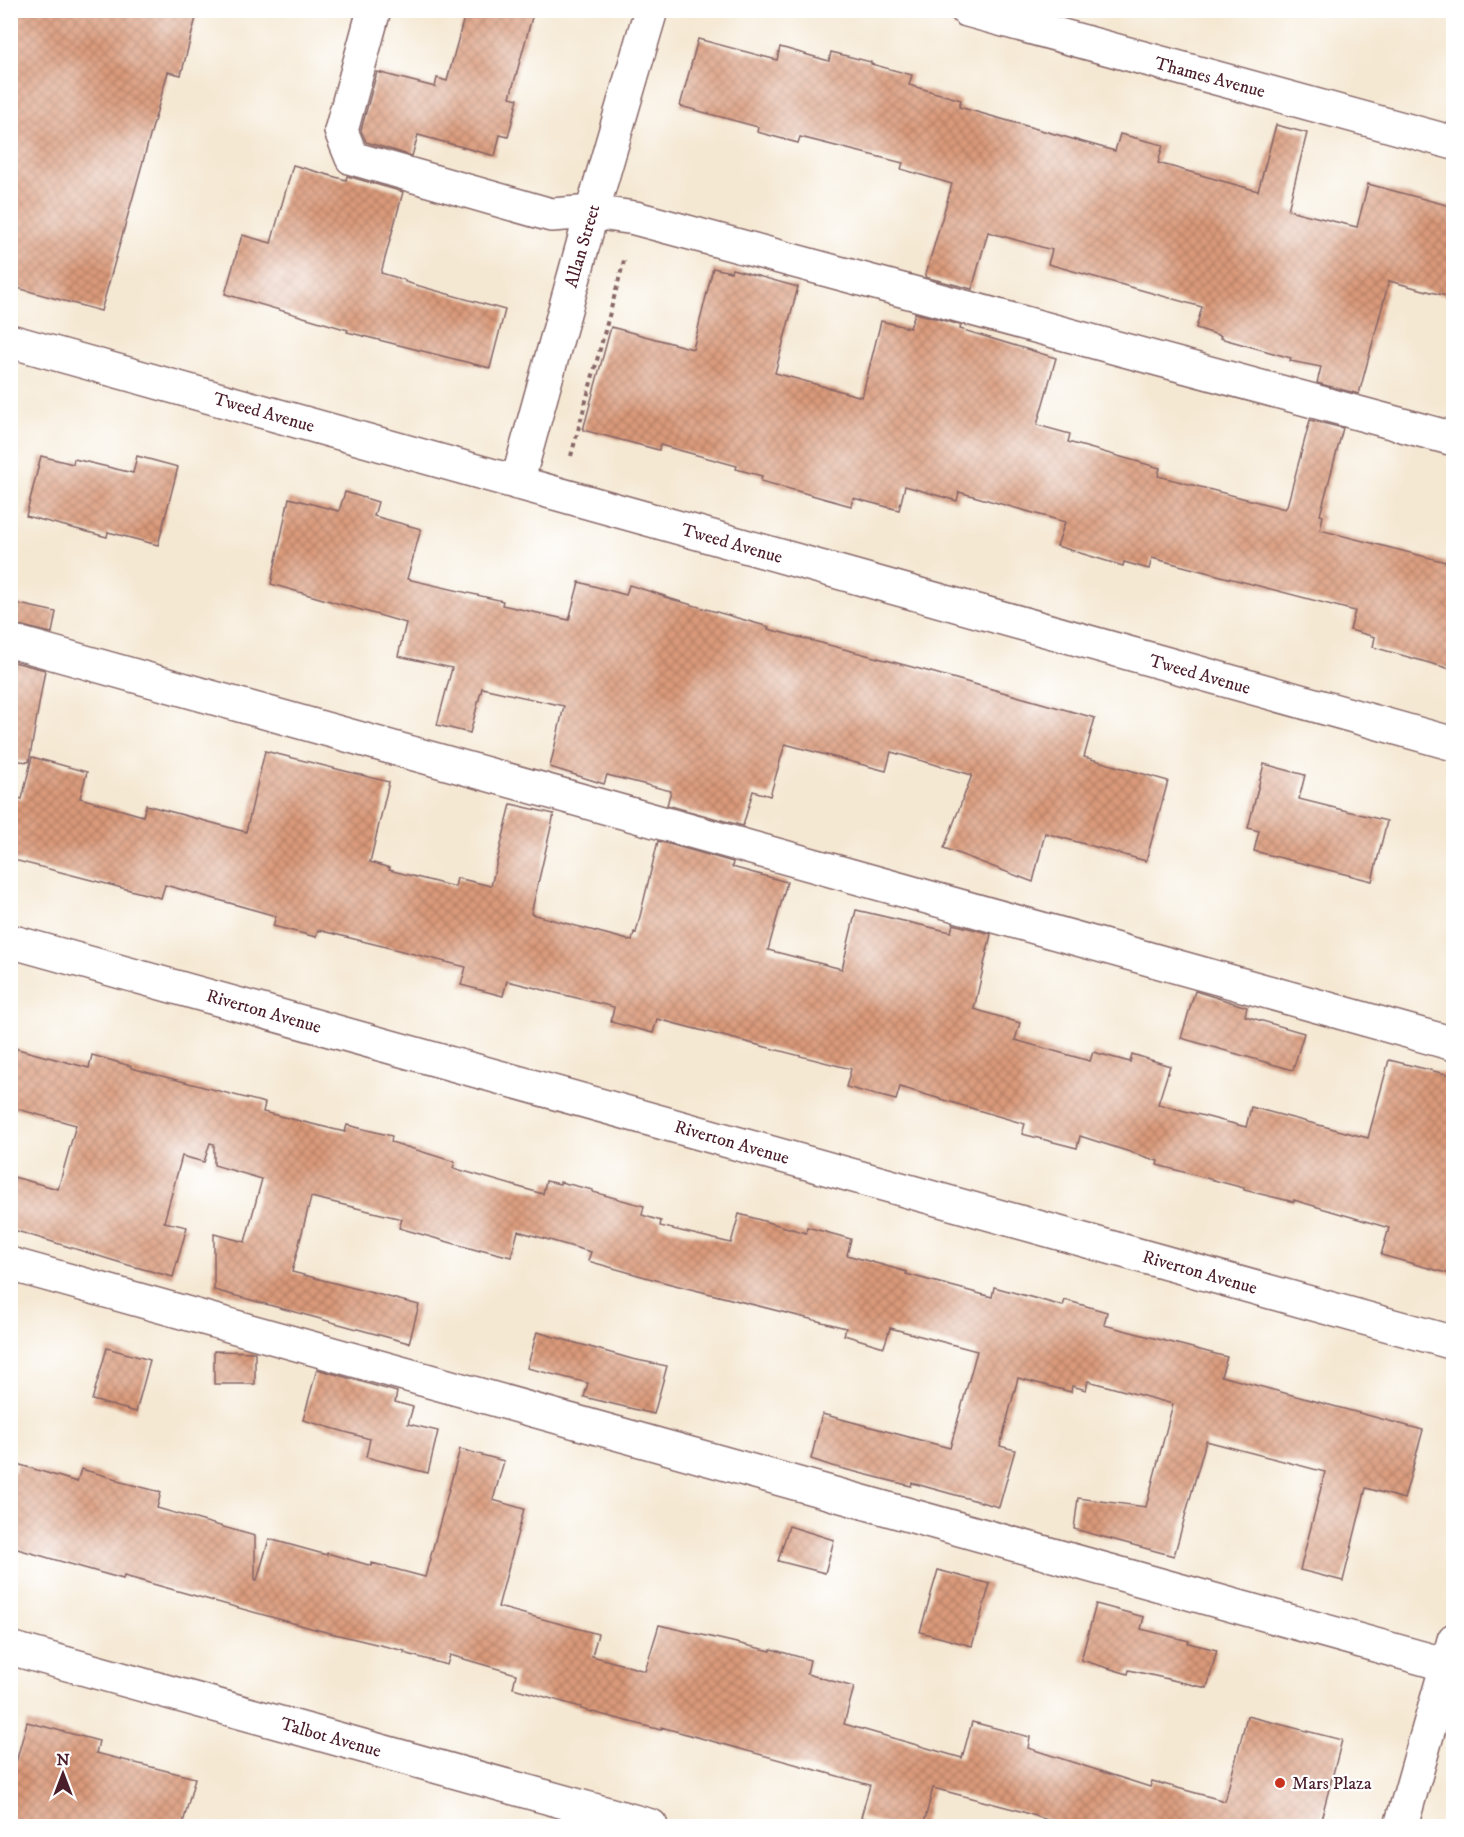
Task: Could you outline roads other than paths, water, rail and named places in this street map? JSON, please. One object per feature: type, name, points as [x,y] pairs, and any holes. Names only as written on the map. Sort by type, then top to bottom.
[{"type":"street","points":[[374,10],[341,131],[352,158],[551,215],[592,212],[635,218],[1454,439]]},
{"type":"street","name":"Allan Street","points":[[517,483],[651,10]]},
{"type":"street","name":"Thames Avenue","points":[[967,10],[1454,143]]},
{"type":"street","name":"Tweed Avenue","points":[[10,341],[1454,744]]},
{"type":"street","points":[[10,641],[1454,1044]]},
{"type":"street","name":"Riverton Avenue","points":[[10,941],[1454,1343]]},
{"type":"street","points":[[10,1264],[1451,1657],[1401,1827]]},
{"type":"street","name":"Talbot Avenue","points":[[10,1648],[651,1827]]},
{"type":"place","name":"Mars Plaza","points":[[1280,1783]]}]
